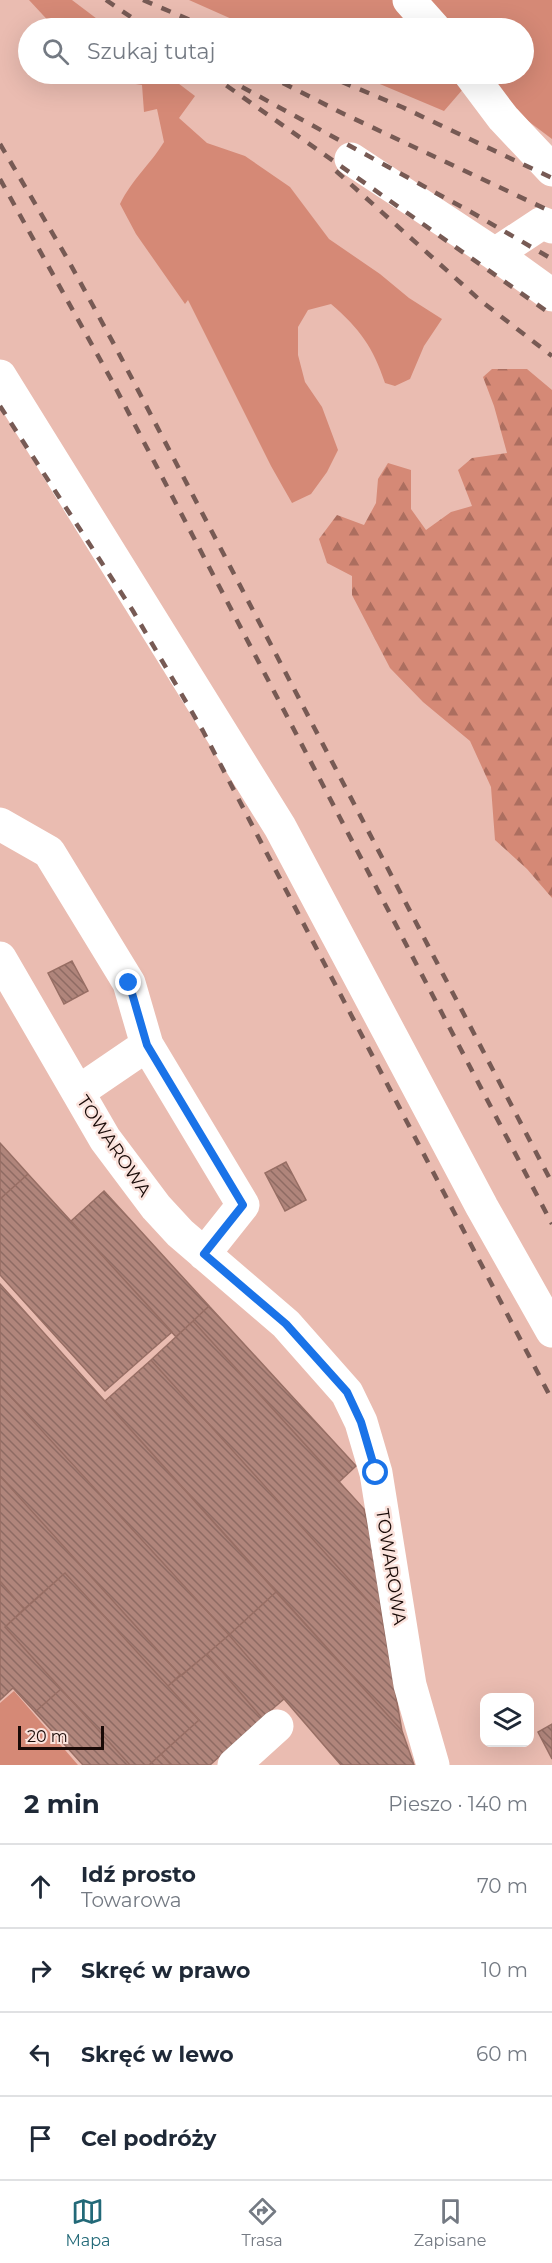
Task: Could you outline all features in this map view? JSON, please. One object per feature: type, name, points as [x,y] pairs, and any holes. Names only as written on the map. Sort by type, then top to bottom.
[{"type":"street","points":[[409,0],[425,18]]},
{"type":"street","points":[[478,84],[503,118],[552,170]]},
{"type":"street","points":[[351,159],[495,254],[552,295]]},
{"type":"street","points":[[495,254],[542,223],[552,227]]},
{"type":"street","points":[[0,376],[280,827],[482,1208],[552,1330]]},
{"type":"street","points":[[0,824],[49,852],[129,983],[147,1045],[243,1205],[204,1254]]},
{"type":"street","name":"TOWAROWA","points":[[0,958],[105,1139],[125,1168],[172,1224],[286,1324],[347,1392],[361,1422],[376,1473],[410,1685],[433,1765]]},
{"type":"street","points":[[78,1092],[147,1045]]},
{"type":"street","points":[[234,1765],[277,1726]]},
{"type":"green space","points":[[29,0],[72,0],[96,18],[46,18]]},
{"type":"green space","points":[[189,0],[552,0],[552,139],[528,121],[495,84],[534,84],[534,18],[230,18]]},
{"type":"green space","points":[[136,84],[179,84],[195,96],[179,118],[207,143],[245,156],[290,187],[329,239],[380,274],[409,298],[442,319],[424,346],[410,379],[395,386],[385,383],[376,359],[364,339],[331,304],[308,310],[298,327],[298,355],[305,382],[322,407],[338,450],[327,472],[311,494],[292,503],[271,466],[188,300],[185,304],[136,234],[120,204],[164,142],[157,109],[144,112],[142,85]]},
{"type":"green space","points":[[380,84],[467,84],[444,111]]},
{"type":"green space","points":[[492,369],[527,369],[552,390],[552,898],[527,869],[495,840],[491,787],[470,741],[423,702],[390,668],[352,595],[352,576],[327,563],[319,539],[337,515],[364,525],[376,503],[378,479],[388,463],[411,470],[411,509],[426,530],[451,512],[472,506],[458,470],[472,458],[507,453],[483,377]]},
{"type":"green space","points":[[14,1691],[78,1765],[0,1765],[0,1703]]},
{"type":"building","points":[[72,961],[88,991],[64,1004],[48,973]]},
{"type":"building","points":[[0,1143],[28,1174],[0,1199]]},
{"type":"building","points":[[286,1162],[306,1200],[285,1211],[265,1173]]},
{"type":"building","points":[[28,1174],[172,1332],[105,1391],[0,1275],[0,1199]]},
{"type":"building","points":[[104,1191],[209,1306],[176,1337],[71,1221]]},
{"type":"building","points":[[0,1284],[276,1592],[229,1635],[0,1385]]},
{"type":"building","points":[[209,1306],[356,1466],[339,1482],[193,1321]]},
{"type":"building","points":[[193,1321],[364,1509],[373,1548],[382,1616],[151,1360]]},
{"type":"building","points":[[151,1360],[382,1616],[402,1731],[105,1401]]},
{"type":"building","points":[[0,1385],[229,1635],[181,1676],[0,1476]]},
{"type":"building","points":[[0,1476],[180,1675],[168,1686],[65,1573],[24,1609],[0,1581]]},
{"type":"building","points":[[65,1573],[199,1720],[149,1765],[130,1765],[5,1627]]},
{"type":"building","points":[[0,1581],[24,1609],[5,1627],[61,1689],[35,1712],[13,1688],[0,1700]]},
{"type":"building","points":[[276,1592],[402,1731],[414,1765],[341,1765],[229,1635]]},
{"type":"building","points":[[229,1635],[284,1699],[262,1718],[207,1654]]},
{"type":"building","points":[[207,1654],[262,1718],[210,1765],[171,1765],[161,1754],[199,1720],[168,1686]]},
{"type":"building","points":[[61,1689],[130,1765],[83,1765],[35,1712]]},
{"type":"building","points":[[552,1724],[552,1759],[538,1732]]},
{"type":"building","points":[[161,1754],[171,1765],[149,1765]]},
{"type":"railway","points":[[106,0],[132,18]]},
{"type":"railway","points":[[143,0],[185,18]]},
{"type":"railway","points":[[224,84],[552,315]]},
{"type":"railway","points":[[285,84],[552,212]]},
{"type":"railway","points":[[347,84],[402,107],[552,178]]},
{"type":"railway","points":[[242,87],[552,259]]},
{"type":"railway","points":[[0,144],[67,258],[116,348],[552,1183]]},
{"type":"railway","points":[[336,171],[481,301],[552,356]]},
{"type":"railway","points":[[0,179],[112,381],[552,1224]]},
{"type":"railway","points":[[0,406],[133,611],[203,731],[552,1400]]},
{"type":"route","points":[[129,983],[147,1045],[243,1205],[204,1254],[286,1324],[347,1392],[361,1422],[376,1473]]}]
